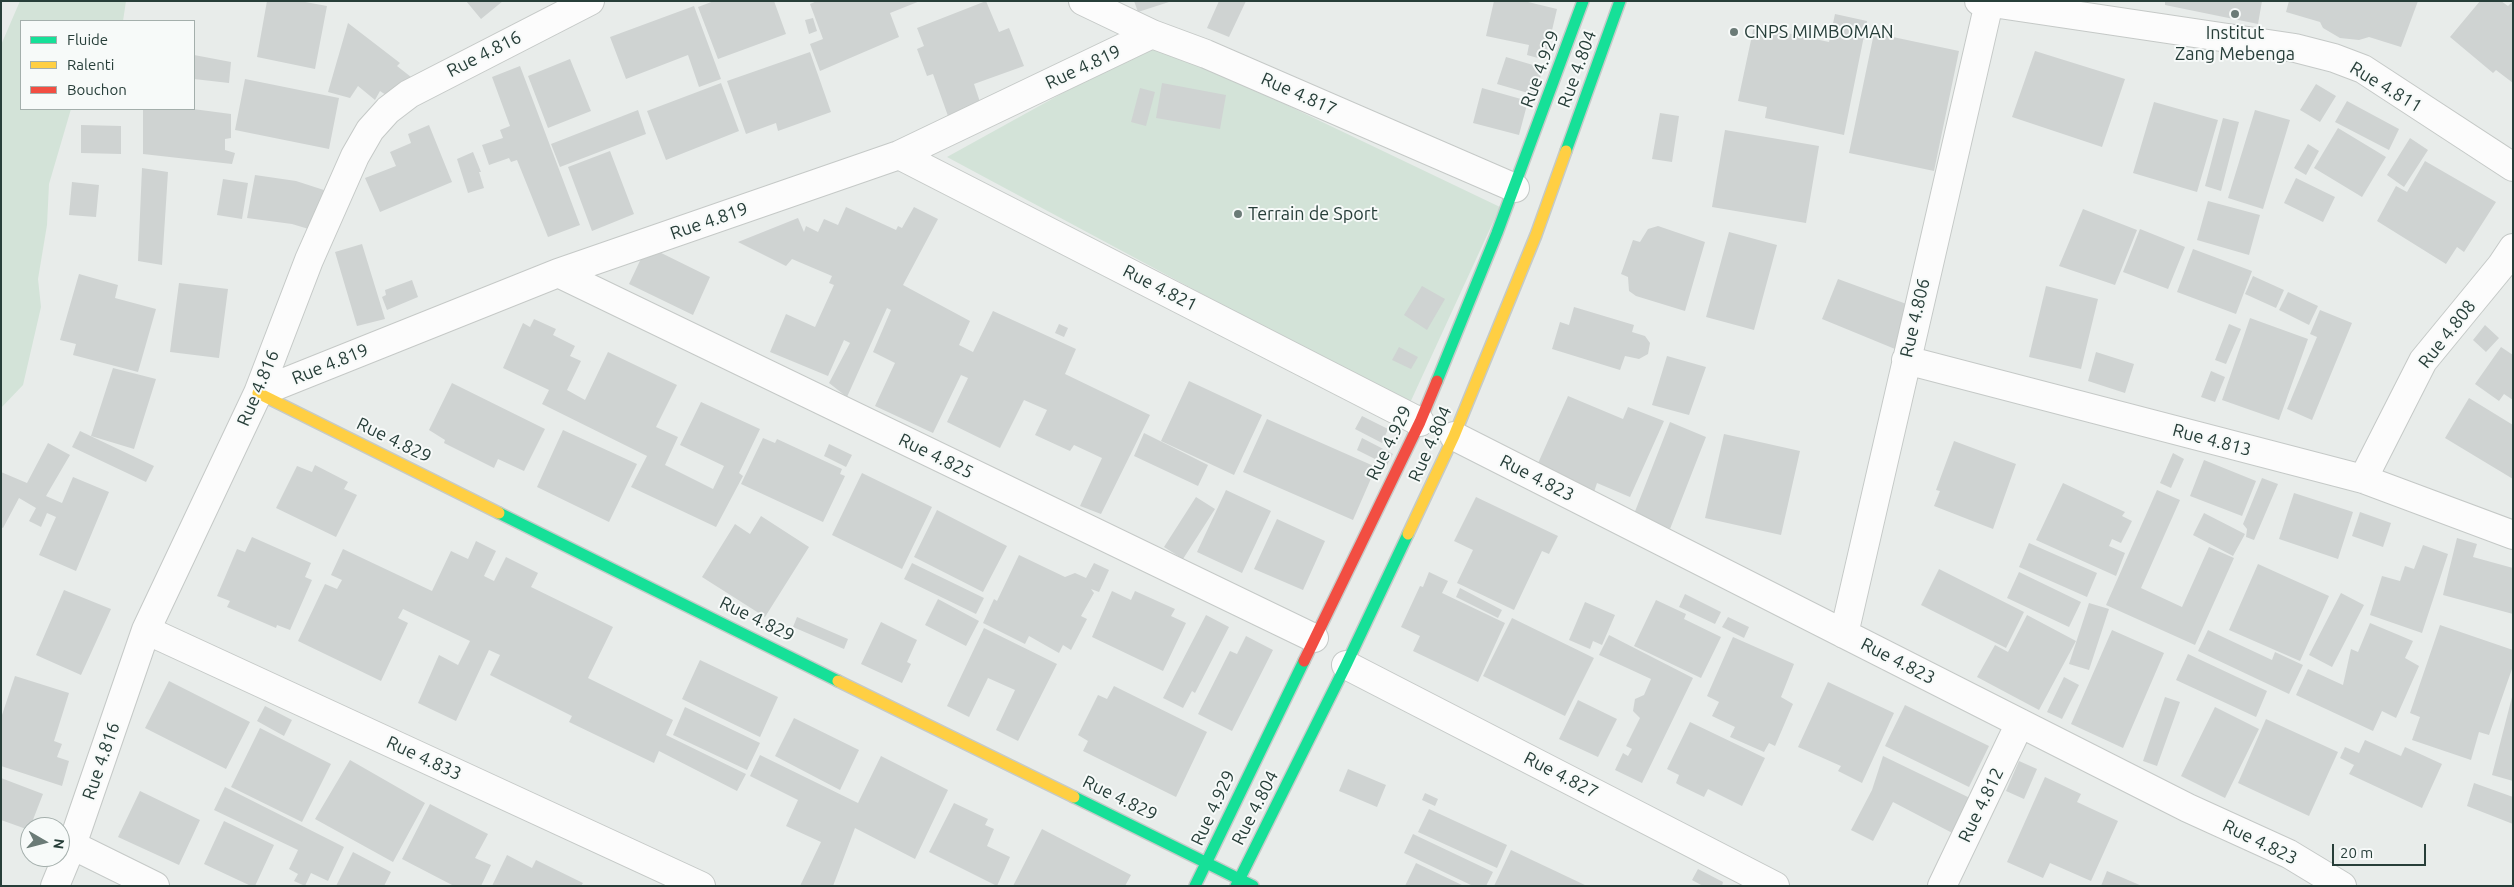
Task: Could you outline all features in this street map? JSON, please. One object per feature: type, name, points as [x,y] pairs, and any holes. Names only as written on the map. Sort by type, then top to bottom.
[{"type":"main road","name":"Rue 4.929","points":[[1195,886],[1420,422],[1515,188],[1583,1]]},
{"type":"main road","name":"Rue 4.804","points":[[1237,882],[1346,665],[1454,436],[1536,235],[1620,1]]},
{"type":"main road","name":"Rue 4.829","points":[[258,393],[1207,861],[1237,882],[1253,886]]},
{"type":"street","name":"Rue 4.816","points":[[55,886],[72,845],[146,630],[258,393],[309,260],[355,156],[370,130],[388,110],[408,94],[590,1]]},
{"type":"street","name":"Rue 4.817","points":[[1083,1],[1152,34],[1206,54],[1515,188]]},
{"type":"street","name":"Rue 4.811","points":[[1984,2],[2286,46],[2334,58],[2362,69],[2513,166]]},
{"type":"street","name":"Rue 4.806","points":[[1844,634],[1984,2]]},
{"type":"street","name":"Rue 4.819","points":[[258,393],[558,273],[899,155],[1152,34]]},
{"type":"street","name":"Rue 4.821","points":[[899,155],[1420,422]]},
{"type":"street","name":"Rue 4.808","points":[[2363,479],[2423,361],[2501,266],[2513,248]]},
{"type":"street","name":"Rue 4.825","points":[[558,273],[1314,638]]},
{"type":"street","name":"Rue 4.813","points":[[1906,360],[2363,479],[2513,534]]},
{"type":"street","name":"Rue 4.823","points":[[1454,436],[2188,808],[2289,854],[2342,886]]},
{"type":"street","name":"Rue 4.833","points":[[146,630],[701,886]]},
{"type":"street","name":"Rue 4.827","points":[[1346,665],[1775,886]]},
{"type":"street","name":"Rue 4.812","points":[[1942,886],[2020,723]]},
{"type":"street","points":[[72,845],[154,886]]},
{"type":"green space","points":[[20,1],[126,1],[123,20],[20,20],[20,110],[71,110],[49,184],[47,225],[38,279],[41,307],[23,385],[1,408],[1,45]]},
{"type":"green space","points":[[1155,42],[1500,207],[1409,405],[947,157]]},
{"type":"building","points":[[267,1],[300,1],[327,6],[315,69],[257,57]]},
{"type":"building","points":[[466,1],[503,1],[481,19]]},
{"type":"building","points":[[714,1],[774,1],[786,34],[718,59],[698,7]]},
{"type":"building","points":[[817,1],[920,1],[890,13],[899,37],[820,71],[810,44],[823,39],[810,4]]},
{"type":"building","points":[[986,1],[999,32],[1009,28],[1024,66],[974,84],[981,105],[948,116],[933,74],[927,76],[917,49],[924,46],[917,28]]},
{"type":"building","points":[[1134,1],[1169,1],[1169,2],[1138,12]]},
{"type":"building","points":[[1219,1],[1246,1],[1229,37],[1207,28]]},
{"type":"building","points":[[1494,1],[1524,1],[1557,9],[1545,60],[1527,55],[1529,45],[1486,36]]},
{"type":"building","name":"Institut Zang Mebenga","points":[[2165,1],[2262,1],[2258,24],[2165,5]]},
{"type":"building","points":[[2289,1],[2418,1],[2401,47],[2369,37],[2359,40],[2340,38],[2323,28],[2320,22],[2286,12]]},
{"type":"building","points":[[2480,1],[2501,1],[2508,6],[2513,1],[2513,83],[2496,70],[2493,73],[2450,37]]},
{"type":"building","points":[[694,6],[721,79],[699,87],[688,55],[626,79],[610,37]]},
{"type":"building","points":[[1835,14],[1867,21],[1844,135],[1765,118],[1767,107],[1738,101],[1754,26],[1829,42]]},
{"type":"building","points":[[813,18],[817,31],[809,34],[805,20]]},
{"type":"building","points":[[348,23],[400,63],[397,66],[411,77],[395,101],[380,91],[375,100],[358,86],[350,98],[328,92]]},
{"type":"building","points":[[1874,33],[1959,51],[1934,171],[1849,153]]},
{"type":"building","points":[[2035,51],[2125,79],[2102,147],[2012,117]]},
{"type":"building","points":[[810,52],[831,112],[778,131],[776,123],[746,134],[727,81]]},
{"type":"building","points":[[195,55],[231,62],[229,83],[195,79]]},
{"type":"building","points":[[1506,57],[1543,68],[1535,95],[1497,84]]},
{"type":"building","points":[[570,59],[591,111],[548,128],[528,76]]},
{"type":"building","points":[[520,66],[580,225],[548,237],[517,160],[511,162],[509,158],[489,165],[482,145],[503,138],[500,130],[510,126],[492,77]]},
{"type":"building","points":[[245,79],[339,98],[329,149],[235,130]]},
{"type":"building","points":[[721,83],[739,131],[666,160],[647,111]]},
{"type":"building","points":[[1162,83],[1226,95],[1220,129],[1156,118]]},
{"type":"building","points":[[2316,84],[2336,96],[2320,122],[2300,110]]},
{"type":"building","points":[[1140,88],[1155,92],[1146,126],[1131,122]]},
{"type":"building","points":[[1482,88],[1528,101],[1519,135],[1473,123]]},
{"type":"building","points":[[2347,101],[2399,129],[2389,150],[2335,122]]},
{"type":"building","points":[[2154,102],[2218,120],[2197,192],[2133,173]]},
{"type":"building","points":[[195,109],[231,114],[231,138],[225,139],[225,150],[235,153],[232,164],[143,154],[143,110]]},
{"type":"building","points":[[638,110],[646,134],[560,167],[551,144]]},
{"type":"building","points":[[2255,110],[2290,120],[2263,209],[2228,198]]},
{"type":"building","points":[[1660,113],[1679,116],[1672,162],[1652,159]]},
{"type":"building","points":[[2223,118],[2239,122],[2221,191],[2205,186]]},
{"type":"building","points":[[81,125],[121,126],[121,154],[81,153]]},
{"type":"building","points":[[429,125],[452,182],[380,212],[365,178],[396,166],[390,152],[411,143],[408,134]]},
{"type":"building","points":[[2338,128],[2386,157],[2362,197],[2314,168]]},
{"type":"building","points":[[1725,130],[1819,146],[1806,223],[1712,207]]},
{"type":"building","points":[[2410,138],[2428,150],[2404,187],[2387,175]]},
{"type":"building","points":[[2308,144],[2319,151],[2306,175],[2294,168]]},
{"type":"building","points":[[610,151],[634,214],[592,231],[568,167]]},
{"type":"building","points":[[473,152],[481,172],[479,172],[484,188],[468,193],[457,159]]},
{"type":"building","points":[[2425,161],[2496,202],[2464,252],[2457,247],[2446,264],[2377,221],[2396,186],[2407,192]]},
{"type":"building","points":[[142,168],[168,172],[162,265],[138,261]]},
{"type":"building","points":[[255,175],[296,181],[327,191],[312,230],[292,224],[247,218]]},
{"type":"building","points":[[2296,178],[2335,197],[2323,222],[2284,203]]},
{"type":"building","points":[[223,179],[248,183],[242,219],[217,215]]},
{"type":"building","points":[[72,182],[99,185],[96,217],[69,215]]},
{"type":"building","points":[[2208,201],[2260,215],[2249,255],[2197,240]]},
{"type":"building","points":[[846,207],[896,230],[898,226],[902,228],[914,207],[938,219],[903,285],[970,321],[959,345],[973,352],[993,311],[1076,349],[1065,374],[1150,415],[1101,514],[1080,506],[1102,458],[1074,445],[1070,451],[1035,435],[1047,410],[1024,400],[1000,448],[947,422],[968,378],[961,375],[933,433],[875,406],[895,363],[873,352],[891,310],[887,308],[847,397],[829,383],[850,343],[844,340],[828,376],[770,352],[786,314],[815,327],[834,285],[829,283],[832,276],[792,259],[786,266],[738,242],[798,218],[804,232],[806,226],[818,232],[824,219],[838,225]]},
{"type":"building","points":[[2083,209],[2137,230],[2115,285],[2059,266]]},
{"type":"building","points":[[1658,226],[1705,242],[1685,311],[1636,296],[1629,291],[1628,277],[1621,274],[1633,240],[1640,242],[1648,229]]},
{"type":"building","points":[[2140,229],[2185,247],[2168,289],[2123,272]]},
{"type":"building","points":[[1729,232],[1777,245],[1754,330],[1706,317]]},
{"type":"building","points":[[362,244],[385,319],[357,326],[335,252]]},
{"type":"building","points":[[647,246],[710,277],[693,315],[629,284]]},
{"type":"building","points":[[2193,249],[2252,271],[2236,314],[2177,292]]},
{"type":"building","points":[[79,274],[118,285],[115,298],[156,309],[138,372],[73,355],[76,344],[60,340]]},
{"type":"building","points":[[2253,276],[2284,290],[2276,308],[2245,294]]},
{"type":"building","points":[[1838,279],[1912,306],[1895,349],[1822,319]]},
{"type":"building","points":[[412,280],[418,297],[387,310],[382,297],[386,295],[385,290]]},
{"type":"building","points":[[179,283],[228,289],[219,358],[170,352]]},
{"type":"building","points":[[1422,286],[1445,299],[1427,330],[1404,315]]},
{"type":"building","points":[[2046,286],[2098,299],[2081,369],[2029,357]]},
{"type":"building","points":[[2288,292],[2318,306],[2309,325],[2279,310]]},
{"type":"building","points":[[1574,307],[1634,325],[1632,332],[1645,336],[1650,343],[1648,354],[1639,359],[1625,356],[1620,370],[1552,349],[1560,322],[1569,325]]},
{"type":"building","points":[[2320,310],[2352,323],[2312,420],[2287,409],[2317,337],[2310,334]]},
{"type":"building","points":[[2250,318],[2308,339],[2279,420],[2222,400]]},
{"type":"building","points":[[534,319],[556,329],[553,335],[575,346],[570,356],[581,361],[567,390],[585,400],[608,352],[677,385],[656,427],[678,437],[665,465],[713,489],[724,466],[680,445],[701,402],[760,429],[739,473],[743,476],[716,527],[631,487],[647,456],[542,404],[549,390],[503,368],[523,323],[530,327]]},
{"type":"building","points":[[1059,324],[1068,328],[1064,337],[1055,333]]},
{"type":"building","points":[[2229,324],[2241,329],[2226,364],[2215,360]]},
{"type":"building","points":[[2485,325],[2499,338],[2486,352],[2473,340]]},
{"type":"building","points":[[1399,347],[1418,357],[1411,369],[1392,360]]},
{"type":"building","points":[[2501,347],[2513,355],[2513,400],[2504,394],[2499,401],[2475,384]]},
{"type":"building","points":[[2096,352],[2134,364],[2125,393],[2088,381]]},
{"type":"building","points":[[1667,356],[1706,367],[1689,415],[1652,405]]},
{"type":"building","points":[[113,368],[156,379],[134,449],[91,436]]},
{"type":"building","points":[[2211,371],[2225,377],[2215,402],[2201,397]]},
{"type":"building","points":[[1189,381],[1262,415],[1234,475],[1161,441]]},
{"type":"building","points":[[452,383],[545,429],[524,471],[498,459],[494,468],[444,443],[445,440],[429,430]]},
{"type":"building","points":[[1568,396],[1623,419],[1628,407],[1664,421],[1630,497],[1597,483],[1594,492],[1535,470]]},
{"type":"building","points":[[2469,398],[2513,425],[2513,479],[2445,438]]},
{"type":"building","points":[[1362,416],[1388,429],[1382,443],[1355,429]]},
{"type":"building","points":[[1267,419],[1376,467],[1353,520],[1243,472]]},
{"type":"building","points":[[1670,422],[1706,437],[1670,529],[1634,514]]},
{"type":"building","points":[[563,430],[637,464],[609,522],[537,487]]},
{"type":"building","points":[[80,431],[154,466],[146,482],[72,447]]},
{"type":"building","points":[[1144,433],[1208,465],[1198,486],[1134,456]]},
{"type":"building","points":[[1724,434],[1800,451],[1781,535],[1705,518]]},
{"type":"building","points":[[763,438],[775,443],[777,439],[842,469],[840,474],[845,476],[823,522],[741,484]]},
{"type":"building","points":[[1362,438],[1393,454],[1387,465],[1357,450]]},
{"type":"building","points":[[1954,441],[2016,464],[1993,529],[1934,506],[1940,491],[1936,490]]},
{"type":"building","points":[[48,443],[70,455],[46,496],[62,503],[73,477],[109,492],[76,571],[39,555],[56,517],[47,513],[41,527],[29,521],[36,508],[19,498],[3,528],[1,527],[1,472],[27,483]]},
{"type":"building","points":[[829,444],[852,455],[846,467],[824,456]]},
{"type":"building","points":[[2173,453],[2184,459],[2171,488],[2160,483]]},
{"type":"building","points":[[2204,460],[2256,481],[2242,516],[2190,496]]},
{"type":"building","points":[[315,465],[348,482],[344,489],[357,495],[336,537],[276,508],[297,466],[312,472]]},
{"type":"building","points":[[862,473],[932,507],[902,569],[832,535]]},
{"type":"building","points":[[2262,478],[2278,484],[2254,540],[2246,537],[2247,529],[2243,524]]},
{"type":"building","points":[[2063,483],[2125,512],[2122,516],[2132,521],[2121,543],[2112,539],[2109,546],[2125,553],[2116,576],[2036,540]]},
{"type":"building","points":[[1226,490],[1271,511],[1242,573],[1197,552]]},
{"type":"building","points":[[2157,490],[2180,500],[2141,588],[2182,607],[2209,547],[2234,558],[2195,645],[2106,605]]},
{"type":"building","points":[[2294,493],[2353,512],[2338,559],[2279,539]]},
{"type":"building","points":[[1196,497],[1215,509],[1183,559],[1164,547]]},
{"type":"building","points":[[1476,497],[1558,536],[1549,554],[1542,551],[1514,610],[1457,583],[1473,550],[1454,541]]},
{"type":"building","points":[[937,510],[1007,546],[983,592],[914,557]]},
{"type":"building","points":[[2360,512],[2391,523],[2383,547],[2352,536]]},
{"type":"building","points":[[2204,513],[2245,534],[2233,556],[2193,535]]},
{"type":"building","points":[[761,516],[809,547],[765,617],[702,577],[735,524],[750,534]]},
{"type":"building","points":[[1277,519],[1325,541],[1303,590],[1254,569]]},
{"type":"building","points":[[252,537],[311,563],[305,577],[312,580],[290,630],[277,625],[276,628],[227,607],[230,601],[217,596],[237,549],[245,552]]},
{"type":"building","points":[[2457,538],[2477,544],[2473,557],[2513,568],[2513,614],[2443,595]]},
{"type":"building","points":[[476,541],[496,551],[484,576],[494,581],[506,557],[538,573],[531,587],[613,627],[588,678],[673,720],[666,735],[746,774],[737,791],[659,751],[654,763],[569,722],[572,716],[490,675],[500,655],[489,650],[456,721],[418,703],[439,655],[458,665],[470,641],[403,609],[398,618],[408,623],[381,681],[298,641],[325,584],[337,589],[342,580],[331,575],[343,549],[432,591],[451,551],[468,559]]},
{"type":"building","points":[[2029,543],[2097,573],[2087,597],[2019,567]]},
{"type":"building","points":[[2423,545],[2448,554],[2422,633],[2370,615],[2382,576],[2400,581],[2405,566],[2414,569]]},
{"type":"building","points":[[1019,555],[1065,577],[1075,573],[1086,578],[1094,563],[1109,570],[1099,592],[1091,589],[1094,593],[1081,616],[1087,619],[1071,650],[1063,645],[1059,653],[1029,636],[1025,644],[983,623],[994,599],[997,601]]},
{"type":"building","points":[[912,563],[984,598],[976,614],[904,579]]},
{"type":"building","points":[[2258,564],[2329,596],[2300,661],[2229,630]]},
{"type":"building","points":[[1939,569],[2024,612],[2006,648],[1921,605]]},
{"type":"building","points":[[1429,572],[1448,581],[1442,593],[1505,623],[1478,682],[1413,651],[1420,636],[1401,627],[1420,586],[1423,587]]},
{"type":"building","points":[[2019,572],[2081,602],[2069,627],[2007,598]]},
{"type":"building","points":[[1460,588],[1502,610],[1498,618],[1456,597]]},
{"type":"building","points":[[64,590],[111,609],[81,675],[36,655]]},
{"type":"building","points":[[1112,591],[1131,600],[1135,591],[1175,609],[1171,616],[1186,623],[1163,671],[1092,637]]},
{"type":"building","points":[[2341,593],[2364,605],[2332,667],[2309,655]]},
{"type":"building","points":[[1685,594],[1721,612],[1715,624],[1679,607]]},
{"type":"building","points":[[938,599],[979,621],[966,646],[925,625]]},
{"type":"building","points":[[1656,600],[1686,614],[1684,619],[1721,637],[1701,678],[1634,646]]},
{"type":"building","points":[[1585,602],[1615,615],[1602,645],[1593,641],[1590,649],[1569,640]]},
{"type":"building","points":[[2089,603],[2109,609],[2089,670],[2069,664]]},
{"type":"building","points":[[1206,615],[1229,627],[1195,693],[1192,691],[1183,708],[1163,698]]},
{"type":"building","points":[[2027,615],[2076,641],[2039,710],[1977,677],[1995,645],[2008,652]]},
{"type":"building","points":[[797,617],[848,639],[844,649],[793,627]]},
{"type":"building","points":[[1728,617],[1749,627],[1744,638],[1722,627]]},
{"type":"building","points":[[1512,618],[1594,658],[1565,716],[1483,676]]},
{"type":"building","points":[[881,622],[917,640],[907,662],[911,664],[902,683],[861,664]]},
{"type":"building","points":[[2370,623],[2413,641],[2405,658],[2419,666],[2396,718],[2382,711],[2373,731],[2296,695],[2308,669],[2343,685],[2351,649],[2358,652]]},
{"type":"building","points":[[2440,625],[2513,650],[2513,666],[2489,735],[2479,732],[2471,760],[2412,740],[2420,717],[2410,713]]},
{"type":"building","points":[[984,628],[1057,664],[1018,741],[996,730],[1015,690],[988,678],[969,717],[947,706]]},
{"type":"building","points":[[2112,630],[2164,653],[2123,748],[2071,724]]},
{"type":"building","points":[[2208,630],[2272,660],[2275,652],[2303,665],[2289,694],[2198,651]]},
{"type":"building","points":[[1609,635],[1693,678],[1642,783],[1615,770],[1623,753],[1628,756],[1632,749],[1626,746],[1640,718],[1633,711],[1635,699],[1644,695],[1651,679],[1599,655]]},
{"type":"building","points":[[1246,636],[1273,650],[1232,731],[1198,714],[1230,651],[1237,654]]},
{"type":"building","points":[[1733,637],[1794,664],[1781,697],[1793,704],[1775,746],[1769,743],[1764,752],[1730,737],[1735,727],[1712,716],[1719,702],[1707,696]]},
{"type":"building","points":[[2188,654],[2267,691],[2256,717],[2176,680]]},
{"type":"building","points":[[700,660],[778,697],[760,737],[682,699]]},
{"type":"building","points":[[15,676],[69,693],[54,741],[62,744],[57,757],[69,761],[62,786],[1,766],[1,718]]},
{"type":"building","points":[[2064,677],[2079,685],[2062,719],[2047,712]]},
{"type":"building","points":[[169,681],[250,722],[226,769],[145,728]]},
{"type":"building","points":[[1828,682],[1894,713],[1862,783],[1838,771],[1841,766],[1798,747]]},
{"type":"building","points":[[1114,686],[1207,732],[1176,797],[1083,751],[1088,741],[1078,735],[1098,695],[1107,699]]},
{"type":"building","points":[[2165,697],[2180,702],[2157,766],[2143,761]]},
{"type":"building","points":[[2513,697],[2513,781],[2492,775]]},
{"type":"building","points":[[1578,700],[1617,719],[1598,757],[1559,739]]},
{"type":"building","points":[[1905,705],[1989,746],[1969,787],[1885,746]]},
{"type":"building","points":[[265,706],[292,720],[284,736],[257,721]]},
{"type":"building","points":[[685,707],[760,743],[747,770],[673,735]]},
{"type":"building","points":[[2215,707],[2259,729],[2225,798],[2181,776]]},
{"type":"building","points":[[794,718],[859,750],[840,790],[775,756]]},
{"type":"building","points":[[2266,719],[2338,752],[2309,816],[2238,783]]},
{"type":"building","points":[[1690,722],[1765,758],[1742,806],[1708,789],[1704,797],[1679,785],[1676,783],[1679,775],[1667,769]]},
{"type":"building","points":[[260,728],[331,764],[302,822],[231,787]]},
{"type":"building","points":[[2365,740],[2401,756],[2405,747],[2442,764],[2422,808],[2349,774],[2354,765],[2340,758],[2345,747],[2359,753]]},
{"type":"building","points":[[760,755],[858,803],[881,756],[948,790],[915,859],[855,828],[833,886],[800,886],[821,842],[786,826],[798,800],[750,776]]},
{"type":"building","points":[[1883,756],[1972,799],[1960,837],[1893,802],[1873,841],[1851,830],[1872,790]]},
{"type":"building","points":[[350,760],[425,803],[393,862],[315,819]]},
{"type":"building","points":[[2019,761],[2037,769],[2024,799],[2006,791]]},
{"type":"building","points":[[1348,769],[1386,785],[1377,807],[1339,791]]},
{"type":"building","points":[[2045,777],[2081,794],[2077,802],[2118,821],[2091,881],[2050,863],[2043,878],[2007,862]]},
{"type":"building","points":[[1,778],[43,794],[34,817],[20,817],[20,827],[1,820]]},
{"type":"building","points":[[2474,783],[2513,797],[2513,824],[2467,806]]},
{"type":"building","points":[[225,787],[344,847],[328,881],[311,873],[305,886],[294,881],[298,874],[289,869],[298,850],[214,810]]},
{"type":"building","points":[[140,791],[200,820],[179,865],[118,837]]},
{"type":"building","points":[[1425,793],[1438,799],[1435,806],[1422,800]]},
{"type":"building","points":[[954,803],[988,819],[985,825],[994,829],[987,846],[1010,857],[997,886],[929,852]]},
{"type":"building","points":[[430,804],[488,834],[475,858],[491,865],[481,886],[454,886],[402,859]]},
{"type":"building","points":[[1429,809],[1507,845],[1497,868],[1418,832]]},
{"type":"building","points":[[224,821],[274,845],[255,886],[251,886],[204,864]]},
{"type":"building","points":[[1042,829],[1131,875],[1125,886],[1013,886]]},
{"type":"building","points":[[1413,834],[1493,872],[1486,886],[1473,886],[1404,853]]},
{"type":"building","points":[[1511,850],[1587,886],[1494,886]]},
{"type":"building","points":[[353,852],[391,872],[384,886],[336,886]]},
{"type":"building","points":[[507,855],[532,868],[536,860],[583,883],[581,886],[492,886]]},
{"type":"building","points":[[1416,863],[1464,886],[1405,886]]},
{"type":"building","points":[[1698,869],[1723,882],[1722,886],[1703,886],[1692,880]]},
{"type":"building","points":[[2107,871],[2142,886],[2101,886]]},
{"type":"traffic: fast","points":[[1437,381],[1497,233],[1583,1]]},
{"type":"traffic: fast","points":[[1566,151],[1620,1]]},
{"type":"traffic: fast","points":[[499,513],[838,681]]},
{"type":"traffic: fast","points":[[1236,886],[1346,665],[1408,534]]},
{"type":"traffic: fast","points":[[1195,886],[1304,661]]},
{"type":"traffic: fast","points":[[1074,797],[1253,886]]},
{"type":"traffic: slow","points":[[1408,534],[1454,436],[1536,235],[1566,151]]},
{"type":"traffic: slow","points":[[258,393],[499,513]]},
{"type":"traffic: slow","points":[[838,681],[1074,797]]},
{"type":"traffic: jam","points":[[1304,661],[1420,422],[1437,381]]},
{"type":"place","name":"Institut Zang Mebenga","points":[[2235,14]]},
{"type":"place","name":"CNPS MIMBOMAN","points":[[1734,32]]},
{"type":"place","name":"Terrain de Sport","points":[[1238,214]]}]
